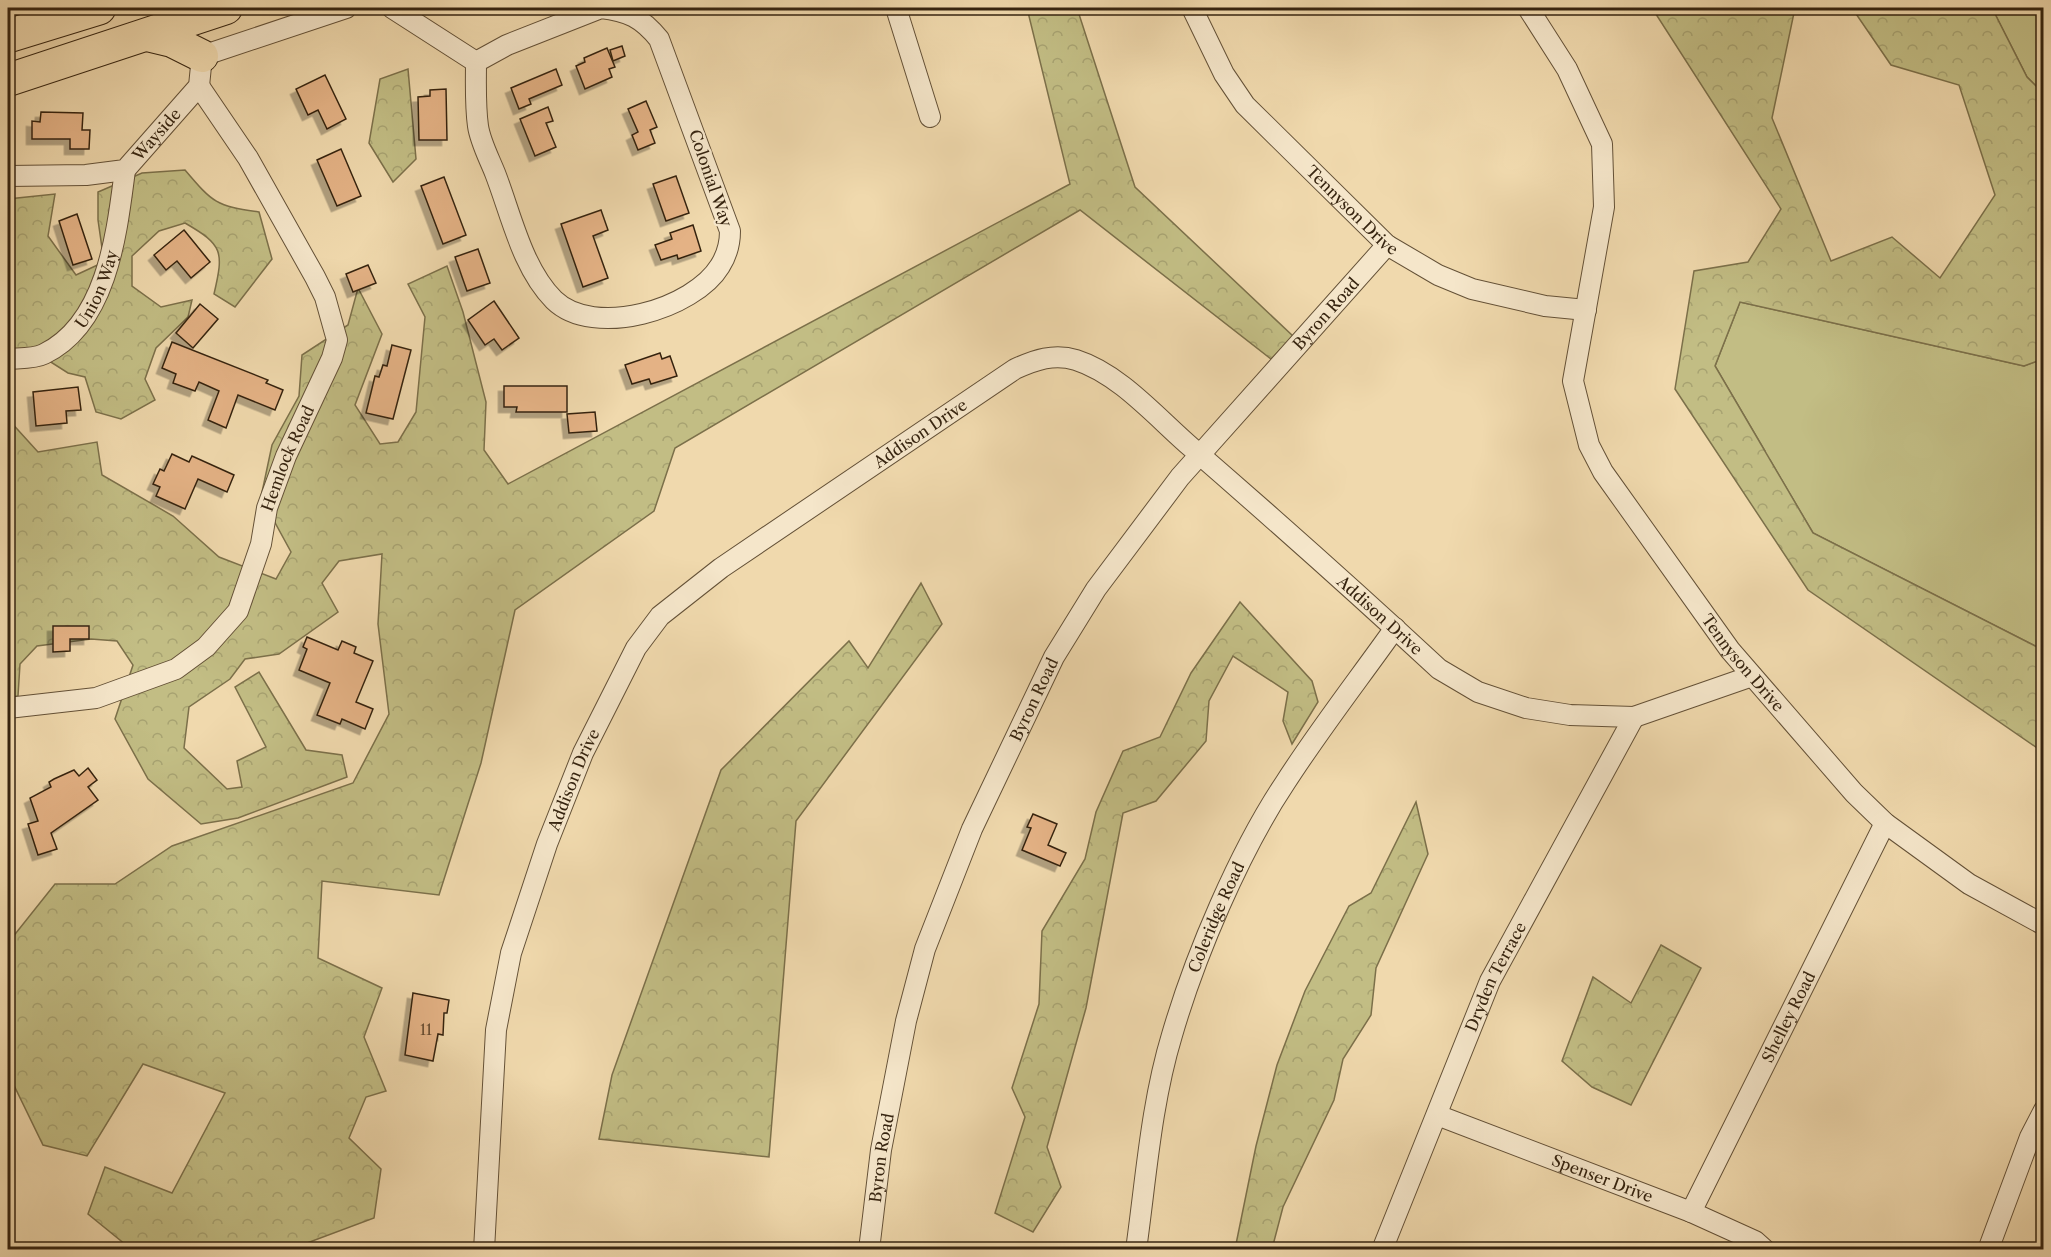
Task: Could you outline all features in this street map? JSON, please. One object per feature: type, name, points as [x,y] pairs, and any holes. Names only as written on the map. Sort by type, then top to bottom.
[{"type":"highway","points":[[8,36],[99,8]]},
{"type":"main road","points":[[8,80],[226,8]]},
{"type":"main road","points":[[147,35],[172,41],[201,71]]},
{"type":"street","points":[[201,71],[346,8]]},
{"type":"street","points":[[392,8],[476,62]]},
{"type":"street","name":"Colonial Way","points":[[601,8],[634,15],[646,23],[660,39],[730,231],[726,253],[710,278],[668,304],[625,317],[586,318],[572,313],[556,302],[542,286],[530,264],[478,128],[476,62],[507,45],[601,8]]},
{"type":"street","points":[[896,8],[930,117]]},
{"type":"street","name":"Tennyson Drive","points":[[1192,8],[1224,74],[1245,105],[1387,245],[1438,275],[1472,289],[1545,306],[1586,310]]},
{"type":"street","name":"Tennyson Drive","points":[[1528,8],[1568,69],[1602,144],[1604,207],[1574,381],[1589,445],[1603,472],[1730,650],[1813,749],[1885,823],[1969,884],[2043,925]]},
{"type":"street","name":"Wayside","points":[[8,176],[86,175],[125,170],[201,71]]},
{"type":"street","name":"Hemlock Road","points":[[8,708],[96,698],[176,669],[206,647],[238,611],[261,544],[267,508],[286,456],[332,358],[337,340],[325,297],[248,158],[214,104],[201,71]]},
{"type":"street","name":"Union Way","points":[[8,359],[43,355],[65,340],[86,315],[114,252],[125,170]]},
{"type":"street","name":"Byron Road","points":[[869,1250],[881,1150],[906,1021],[925,949],[972,829],[1054,657],[1096,589],[1180,477],[1387,245]]},
{"type":"street","name":"Addison Drive","points":[[484,1250],[496,1030],[510,953],[547,844],[582,753],[618,679],[636,648],[660,616],[721,568],[1015,369],[1038,359],[1055,357],[1074,359],[1098,369],[1200,455],[1439,669],[1478,692],[1526,708],[1570,715],[1634,717],[1752,676]]},
{"type":"street","name":"Coleridge Road","points":[[1136,1250],[1156,1110],[1171,1036],[1203,948],[1237,870],[1284,784],[1395,628]]},
{"type":"street","name":"Dryden Terrace","points":[[1382,1250],[1490,981],[1634,717]]},
{"type":"street","name":"Shelley Road","points":[[1691,1212],[1885,823]]},
{"type":"street","points":[[1988,1250],[2030,1137],[2043,1110]]},
{"type":"street","name":"Spenser Drive","points":[[1437,1115],[1691,1212],[1755,1241],[1765,1250]]},
{"type":"path","points":[[2031,8],[2043,24]]},
{"type":"green space","points":[[1027,8],[1077,8],[1135,187],[1294,337],[1271,359],[1080,210],[675,448],[654,511],[515,610],[481,763],[439,895],[322,881],[318,958],[382,988],[364,1037],[386,1091],[366,1097],[349,1138],[381,1169],[374,1218],[291,1249],[131,1249],[88,1214],[105,1167],[172,1193],[225,1093],[143,1064],[87,1156],[43,1145],[8,1073],[8,943],[55,884],[115,884],[172,846],[353,783],[389,714],[378,624],[382,554],[339,561],[322,583],[338,612],[279,654],[245,659],[230,679],[189,707],[184,748],[227,789],[242,787],[237,761],[266,747],[235,687],[259,672],[306,750],[342,755],[347,777],[238,818],[201,824],[148,779],[115,719],[133,665],[117,641],[91,639],[37,646],[20,664],[18,696],[8,698],[8,419],[38,452],[97,442],[102,475],[173,516],[219,557],[276,579],[291,552],[261,497],[272,445],[299,396],[302,355],[348,325],[358,288],[382,334],[355,405],[380,444],[398,442],[416,412],[425,317],[408,284],[447,266],[463,312],[486,402],[484,450],[508,484],[1070,184]]},
{"type":"green space","points":[[1652,8],[1795,8],[1772,118],[1831,261],[1892,237],[1940,278],[1995,195],[1959,85],[1891,65],[1852,8],[1992,8],[2027,77],[2043,93],[2043,359],[2024,366],[1740,302],[1715,366],[1813,533],[2043,650],[2043,752],[1808,590],[1675,389],[1694,271],[1748,262],[1781,209]]},
{"type":"green space","points":[[1992,8],[2043,8],[2043,93],[2027,77]]},
{"type":"green space","points":[[408,69],[416,159],[393,182],[369,143],[380,79]]},
{"type":"green space","points":[[185,170],[202,190],[216,201],[233,208],[259,212],[272,259],[235,307],[214,294],[219,258],[214,244],[207,237],[185,223],[159,231],[132,256],[132,286],[161,307],[192,300],[188,317],[156,348],[145,379],[155,400],[121,419],[96,412],[85,377],[68,373],[32,350],[8,350],[8,199],[55,194],[48,236],[76,275],[104,262],[98,220],[98,192],[142,173]]},
{"type":"green space","points":[[1740,302],[2024,366],[2043,359],[2043,650],[1813,533],[1770,460],[1763,456],[1765,451],[1715,366]]},
{"type":"green space","points":[[921,583],[942,624],[796,821],[769,1157],[599,1139],[612,1075],[721,770],[849,641],[868,668]]},
{"type":"green space","points":[[1240,602],[1312,681],[1318,702],[1292,744],[1283,721],[1288,692],[1233,656],[1209,701],[1206,741],[1156,801],[1123,813],[1086,1008],[1047,1147],[1061,1187],[1033,1232],[995,1213],[1025,1117],[1012,1088],[1039,1004],[1042,931],[1085,859],[1096,812],[1123,751],[1160,737],[1191,673]]},
{"type":"green space","points":[[1416,802],[1428,854],[1376,968],[1371,1015],[1343,1059],[1334,1100],[1283,1207],[1272,1249],[1235,1249],[1256,1146],[1277,1065],[1305,991],[1349,906],[1371,893]]},
{"type":"green space","points":[[1661,945],[1701,968],[1631,1105],[1592,1087],[1562,1061],[1593,977],[1631,1003]]},
{"type":"building","points":[[622,46],[625,56],[613,61],[610,50]]},
{"type":"building","points":[[607,48],[615,67],[609,69],[612,77],[585,89],[576,66],[585,62],[584,58]]},
{"type":"building","points":[[556,69],[562,85],[529,99],[531,104],[519,109],[511,88]]},
{"type":"building","points":[[325,75],[346,119],[327,129],[318,110],[308,115],[296,89]]},
{"type":"building","points":[[446,89],[447,140],[419,140],[418,97],[430,96],[430,90]]},
{"type":"building","points":[[646,101],[657,127],[650,130],[655,143],[638,150],[632,135],[638,132],[628,109]]},
{"type":"building","points":[[548,107],[553,121],[546,123],[556,147],[535,156],[520,119]]},
{"type":"building","points":[[41,112],[83,113],[82,130],[90,130],[89,149],[70,149],[70,139],[32,139],[32,121],[40,122]]},
{"type":"building","points":[[341,149],[361,196],[337,206],[317,160]]},
{"type":"building","points":[[676,176],[689,213],[666,221],[653,184]]},
{"type":"building","points":[[444,177],[466,235],[443,244],[421,186]]},
{"type":"building","points":[[601,210],[608,230],[593,236],[608,278],[583,287],[561,224]]},
{"type":"building","points":[[77,214],[92,259],[73,265],[59,221]]},
{"type":"building","points":[[693,225],[701,251],[678,259],[677,255],[661,260],[655,245],[672,239],[670,233]]},
{"type":"building","points":[[184,230],[210,262],[191,278],[177,261],[166,270],[154,255]]},
{"type":"building","points":[[478,249],[490,283],[467,291],[455,257]]},
{"type":"building","points":[[368,265],[376,283],[353,292],[346,274]]},
{"type":"building","points":[[494,301],[519,338],[502,350],[494,339],[485,345],[468,320]]},
{"type":"building","points":[[200,304],[218,319],[193,348],[176,333]]},
{"type":"building","points":[[172,342],[268,380],[266,383],[283,390],[275,410],[238,395],[226,428],[208,420],[219,391],[199,382],[195,391],[173,383],[176,374],[162,368]]},
{"type":"building","points":[[392,345],[411,350],[393,419],[366,413],[375,376],[379,377],[383,365],[387,366]]},
{"type":"building","points":[[660,353],[662,359],[670,356],[677,376],[651,384],[649,379],[632,384],[625,365]]},
{"type":"building","points":[[504,386],[567,386],[567,412],[516,412],[517,407],[504,407]]},
{"type":"building","points":[[78,387],[81,410],[66,411],[67,423],[36,426],[33,392]]},
{"type":"building","points":[[595,412],[597,431],[569,433],[567,414]]},
{"type":"building","points":[[172,454],[189,462],[192,456],[234,475],[227,492],[198,479],[185,509],[156,496],[160,487],[153,484],[160,469],[164,471]]},
{"type":"building","points":[[53,626],[89,626],[89,639],[70,639],[70,651],[53,652]]},
{"type":"building","points":[[307,637],[338,650],[342,641],[356,647],[354,653],[373,661],[356,702],[373,709],[365,729],[342,719],[340,724],[317,715],[330,683],[299,670],[307,649],[303,647]]},
{"type":"building","points":[[88,768],[97,780],[88,787],[98,800],[51,833],[57,849],[38,855],[28,824],[38,821],[30,798],[51,787],[49,782],[54,779],[74,770],[79,776]]},
{"type":"building","points":[[1033,814],[1057,824],[1048,845],[1066,853],[1060,866],[1022,850],[1031,828],[1027,827]]},
{"type":"building","points":[[413,993],[449,1000],[447,1013],[444,1013],[443,1035],[438,1034],[433,1061],[405,1055]]}]
